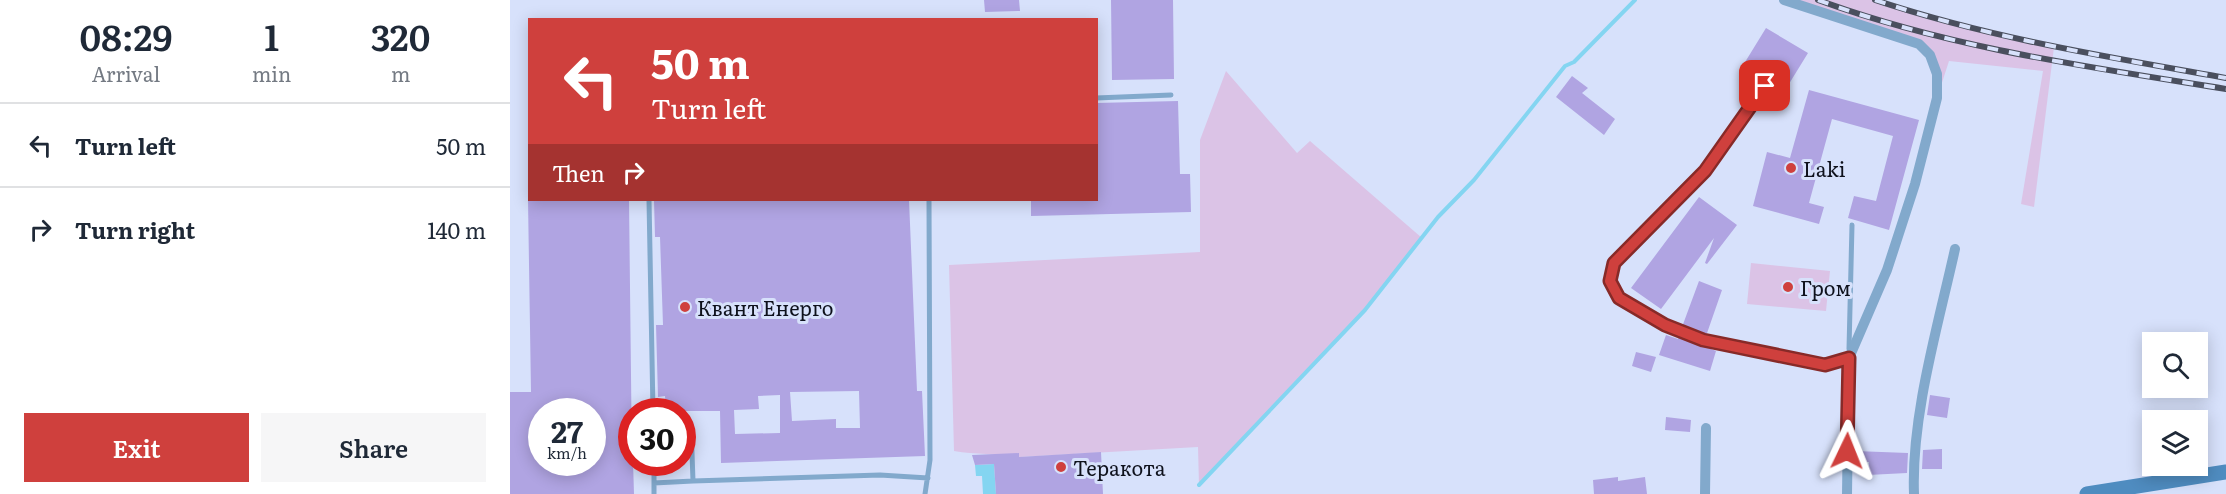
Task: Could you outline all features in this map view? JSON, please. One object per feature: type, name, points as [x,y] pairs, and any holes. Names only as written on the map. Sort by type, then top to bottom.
[{"type":"main road","points":[[2087,494],[2226,472]]},
{"type":"street","points":[[1784,0],[1919,44],[1930,55],[1937,74],[1937,98],[1915,184],[1887,270],[1849,358],[1847,494]]},
{"type":"street","points":[[1914,494],[1913,476],[1919,415],[1955,249]]},
{"type":"street","points":[[1706,428],[1706,494]]},
{"type":"lane","points":[[1765,86],[1705,171],[1614,263],[1610,281],[1619,298],[1665,325],[1703,340],[1825,365],[1849,358],[1852,225]]},
{"type":"lane","points":[[1098,98],[1171,95]]},
{"type":"lane","points":[[649,201],[653,398]]},
{"type":"lane","points":[[925,494],[930,460],[929,201]]},
{"type":"lane","points":[[654,483],[880,475],[928,478]]},
{"type":"lane","points":[[654,476],[654,494]]},
{"type":"lane","points":[[693,476],[693,481]]},
{"type":"shaded area","points":[[1784,0],[1875,0],[2003,36],[2054,47],[2034,207],[2021,204],[2043,71],[1949,61],[1937,98],[1937,74],[1919,44]]},
{"type":"shaded area","points":[[1226,71],[1297,153],[1310,141],[1422,238],[1365,310],[1199,485],[1198,447],[1020,457],[954,451],[949,265],[1200,252],[1200,140]]},
{"type":"shaded area","name":"Гром","points":[[1751,263],[1830,271],[1826,311],[1747,304]]},
{"type":"water","points":[[994,464],[996,494],[983,494],[982,476],[976,476],[975,465]]},
{"type":"building","points":[[984,0],[1019,0],[1020,11],[985,12]]},
{"type":"building","points":[[1111,0],[1173,0],[1174,79],[1112,80]]},
{"type":"building","points":[[1766,28],[1808,53],[1784,92],[1742,67]]},
{"type":"building","points":[[1572,76],[1588,88],[1582,93],[1615,119],[1604,135],[1556,97]]},
{"type":"building","name":"Laki","points":[[1809,90],[1919,120],[1889,230],[1848,218],[1854,196],[1876,201],[1893,136],[1832,119],[1809,203],[1824,207],[1819,224],[1753,206],[1767,152],[1790,158]]},
{"type":"building","points":[[1178,101],[1180,174],[1190,174],[1191,212],[1031,216],[1031,201],[1098,201],[1098,103]]},
{"type":"building","points":[[1699,197],[1737,225],[1707,264],[1705,263],[1714,238],[1661,309],[1631,288]]},
{"type":"building","points":[[528,201],[629,201],[631,398],[618,398],[618,476],[633,476],[634,494],[510,494],[510,392],[531,392]]},
{"type":"building","points":[[654,201],[909,201],[917,391],[922,391],[925,456],[721,463],[720,411],[696,411],[696,398],[658,397],[656,325],[663,325],[660,237],[655,237]],"holes":[[[859,391],[860,428],[836,428],[836,419],[792,421],[790,392]],[[780,395],[780,433],[735,434],[734,410],[759,409],[758,396]]]},
{"type":"building","points":[[1699,281],[1722,290],[1706,336],[1682,327]]},
{"type":"building","points":[[1666,335],[1678,339],[1679,336],[1716,351],[1710,371],[1659,355]]},
{"type":"building","points":[[1636,352],[1656,357],[1651,372],[1632,366]]},
{"type":"building","points":[[1930,395],[1950,398],[1947,418],[1927,415]]},
{"type":"building","points":[[1666,417],[1691,420],[1690,432],[1665,430]]},
{"type":"building","points":[[1942,449],[1942,469],[1922,469],[1923,450]]},
{"type":"building","points":[[1855,451],[1908,453],[1907,473],[1868,475],[1869,462],[1855,462]]},
{"type":"building","name":"Теракота","points":[[1101,452],[1103,494],[996,494],[994,464],[975,465],[972,455],[1019,453],[1019,457]]},
{"type":"building","points":[[1618,477],[1618,481],[1645,477],[1647,494],[1594,494],[1593,480]]},
{"type":"waterway","points":[[1199,485],[1365,310],[1438,217],[1474,180],[1565,66],[1574,62],[1635,0]]},
{"type":"railway","points":[[1818,0],[1868,17],[1969,43],[2071,64],[2226,89]]},
{"type":"railway","points":[[1875,0],[2005,36],[2226,78]]},
{"type":"place","name":"Laki","points":[[1791,168]]},
{"type":"place","name":"Гром","points":[[1788,287]]},
{"type":"place","name":"Квант Енерго","points":[[685,307]]},
{"type":"place","name":"Теракота","points":[[1061,467]]},
{"type":"route","points":[[1765,86],[1705,171],[1614,263],[1610,281],[1619,298],[1665,325],[1703,340],[1825,365],[1849,358],[1847,451]]}]
